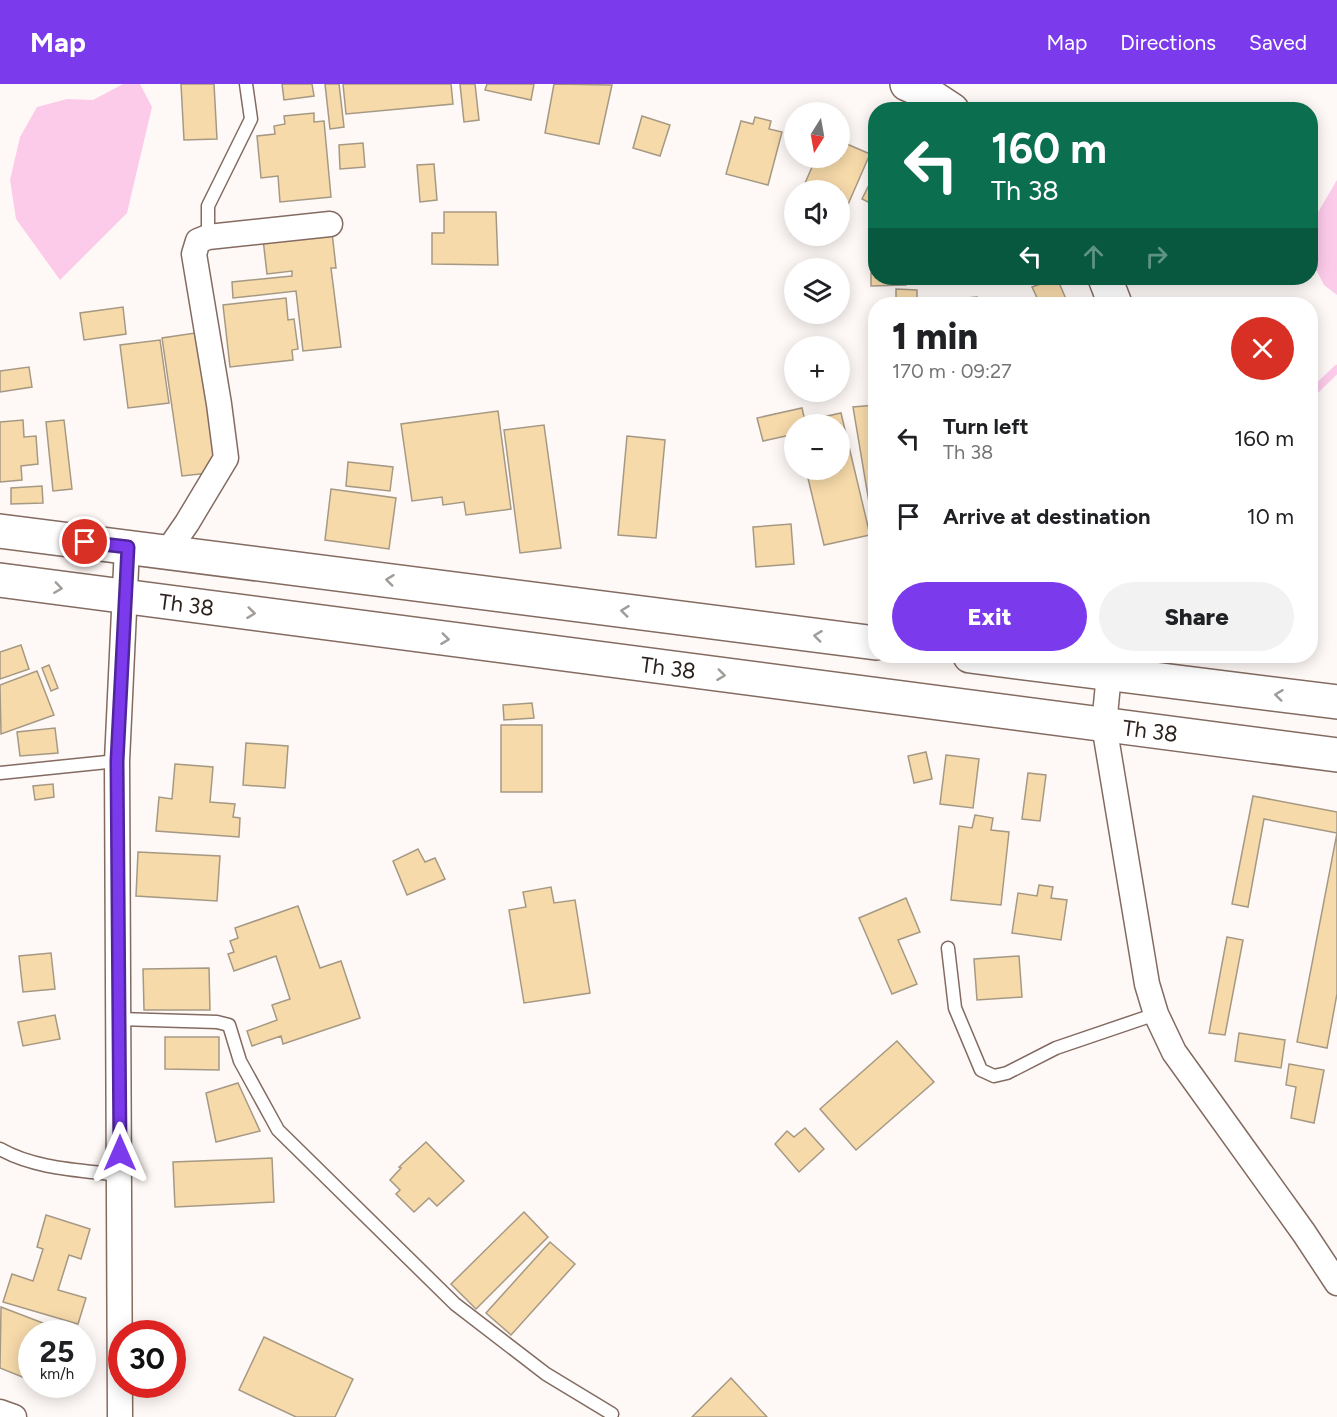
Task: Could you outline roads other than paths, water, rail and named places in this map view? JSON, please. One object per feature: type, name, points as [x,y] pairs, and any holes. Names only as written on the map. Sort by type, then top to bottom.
[{"type":"street","points":[[907,84],[940,102]]},
{"type":"street","points":[[167,552],[226,459],[194,254],[198,241],[208,237],[330,224]]},
{"type":"street","points":[[0,531],[868,642]]},
{"type":"street","points":[[120,1417],[117,761],[128,547]]},
{"type":"street","name":"Th 38","points":[[0,580],[1337,755]]},
{"type":"street","points":[[1079,663],[1110,665],[1337,702]]},
{"type":"street","points":[[1110,665],[1104,725],[1147,984],[1156,1014],[1174,1052],[1304,1233],[1337,1283]]},
{"type":"street","points":[[0,1412],[14,1417]]},
{"type":"lane","points":[[208,237],[208,206],[251,118],[246,84]]},
{"type":"lane","points":[[0,774],[117,761]]},
{"type":"lane","points":[[948,948],[955,1008],[981,1070],[994,1076],[1007,1073],[1056,1048],[1156,1014]]},
{"type":"lane","points":[[119,1019],[217,1022],[229,1025],[240,1061],[278,1130],[455,1304],[546,1374],[612,1414]]},
{"type":"lane","points":[[0,1149],[37,1164],[120,1175]]},
{"type":"waterway","points":[[1318,387],[1337,369]]}]
